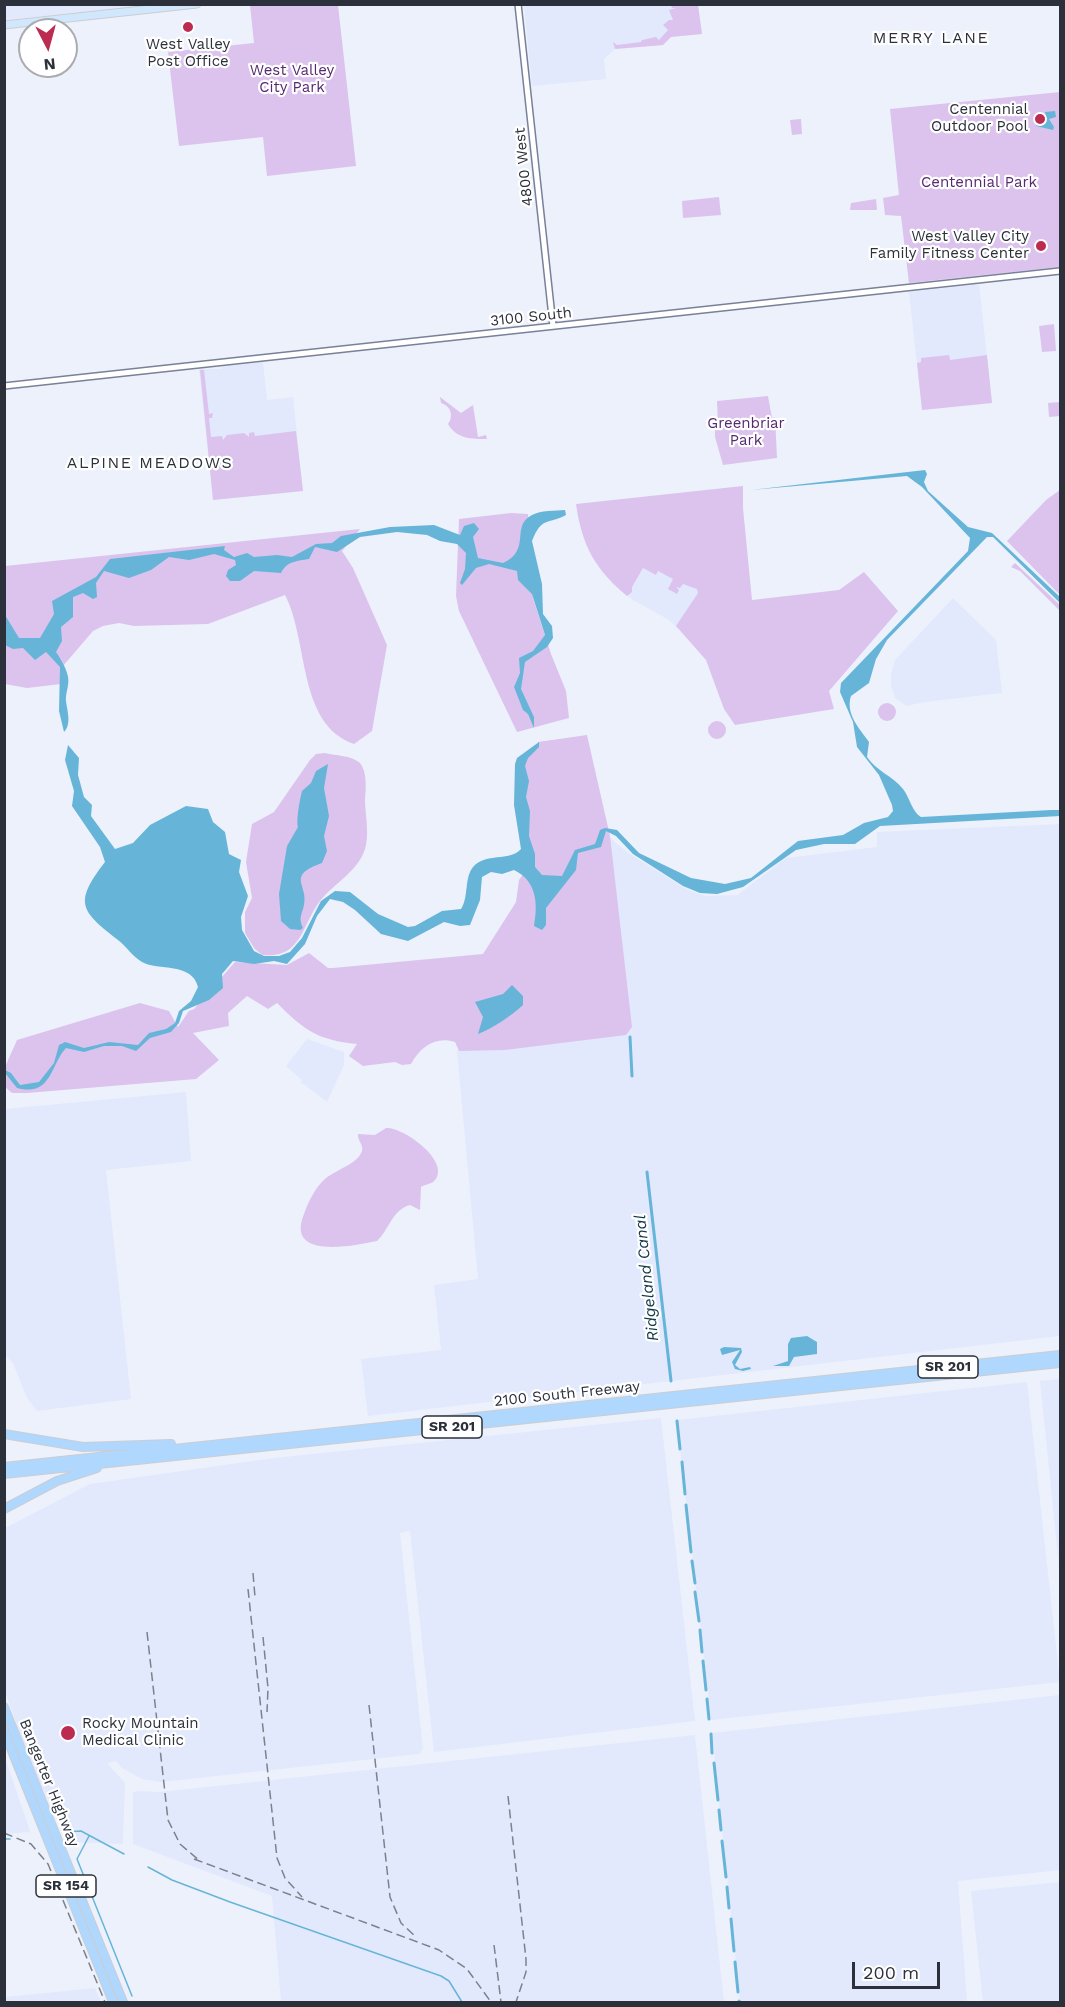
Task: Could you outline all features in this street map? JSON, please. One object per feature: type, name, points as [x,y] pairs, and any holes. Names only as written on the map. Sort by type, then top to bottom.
[{"type":"highway","name":"2100 South Freeway","points":[[4,1467],[1060,1355]]},
{"type":"highway","name":"2100 South Freeway","points":[[4,1474],[1060,1363]]},
{"type":"highway","points":[[4,1434],[83,1447],[170,1444],[196,1446]]},
{"type":"highway","points":[[4,1509],[57,1480],[76,1474],[122,1464],[209,1452]]},
{"type":"highway","name":"Bangerter Highway","points":[[4,1707],[123,2002]]},
{"type":"highway","name":"Bangerter Highway","points":[[4,1731],[113,2002]]},
{"type":"main road","points":[[4,25],[197,4]]},
{"type":"main road","name":"4800 West","points":[[518,4],[553,326]]},
{"type":"main road","name":"3100 South","points":[[4,386],[1060,271]]},
{"type":"shaded area","points":[[156,4],[5,20],[5,5]]},
{"type":"shaded area","points":[[524,5],[698,5],[702,34],[671,37],[663,45],[615,49],[604,59],[606,79],[532,86]]},
{"type":"shaded area","points":[[979,284],[992,403],[922,410],[909,292]]},
{"type":"shaded area","points":[[263,362],[267,400],[293,397],[303,491],[213,500],[199,369],[221,369],[223,366]]},
{"type":"shaded area","points":[[646,549],[700,566],[704,604],[678,629],[669,620],[633,600],[610,582]]},
{"type":"shaded area","points":[[953,598],[996,640],[1002,693],[906,706],[895,698],[891,686],[891,674],[895,660]]},
{"type":"shaded area","points":[[1060,824],[1060,1336],[368,1416],[361,1359],[441,1350],[434,1285],[478,1279],[457,1051],[608,836],[627,852],[686,889],[705,896],[737,895],[786,858],[877,847],[877,832]]},
{"type":"shaded area","points":[[307,1039],[344,1052],[344,1065],[327,1102],[301,1082],[302,1080],[286,1066]]},
{"type":"shaded area","points":[[186,1092],[191,1161],[106,1170],[131,1399],[37,1411],[27,1398],[13,1363],[5,1355],[5,1109]]},
{"type":"shaded area","points":[[1060,1379],[1060,1576],[1040,1381]]},
{"type":"shaded area","points":[[1027,1382],[1060,1682],[711,1720],[677,1420]]},
{"type":"shaded area","points":[[661,1418],[695,1721],[434,1752],[410,1531],[400,1533],[423,1749],[419,1754],[161,1782],[142,1779],[122,1768],[116,1761],[107,1763],[125,1783],[123,1844],[70,1842],[35,1773],[5,1692],[5,1528],[90,1484],[274,1458]]},
{"type":"shaded area","points":[[1060,1695],[1060,1870],[958,1881],[967,2002],[740,2002],[712,1733]]},
{"type":"shaded area","points":[[695,1735],[724,2002],[281,2002],[272,1896],[133,1844],[133,1793],[138,1791],[160,1792]]},
{"type":"shaded area","points":[[5,1758],[28,1825],[30,1832],[5,1834]]},
{"type":"shaded area","points":[[1060,1882],[1060,2002],[983,2002],[971,1891]]},
{"type":"shaded area","points":[[95,1988],[101,2002],[5,2002],[5,1997]]},
{"type":"green space","name":"West Valley City Park","points":[[250,5],[338,5],[356,166],[267,176],[263,137],[179,146],[168,52],[254,43]]},
{"type":"green space","points":[[671,5],[698,5],[702,34],[671,37],[663,45],[615,49],[613,42],[617,45],[641,42],[656,37],[659,40],[668,30],[663,25],[673,20],[669,10],[676,8],[672,8]]},
{"type":"green space","name":"Centennial Park","points":[[1060,92],[1060,267],[909,283],[901,216],[885,215],[883,198],[899,195],[890,109]]},
{"type":"green space","points":[[801,119],[802,134],[792,135],[790,120]]},
{"type":"green space","points":[[719,197],[721,215],[683,218],[682,201]]},
{"type":"green space","points":[[876,199],[877,210],[850,210],[851,203]]},
{"type":"green space","points":[[1054,324],[1056,351],[1042,352],[1039,326]]},
{"type":"green space","points":[[949,355],[950,360],[987,355],[992,403],[922,410],[917,363],[921,362],[921,358]]},
{"type":"green space","points":[[200,370],[204,370],[209,414],[213,413],[212,418],[209,418],[211,437],[222,436],[223,440],[227,435],[244,433],[249,437],[249,433],[254,432],[255,436],[296,431],[303,491],[213,500]]},
{"type":"green space","name":"Greenbriar Park","points":[[768,396],[772,418],[775,417],[777,458],[723,465],[715,437],[715,423],[718,424],[717,401]]},
{"type":"green space","points":[[440,397],[461,413],[473,405],[478,437],[486,435],[487,439],[470,438],[456,433],[448,424],[451,412],[441,403]]},
{"type":"green space","points":[[1060,402],[1060,416],[1049,417],[1048,403]]},
{"type":"green space","points":[[743,486],[752,600],[839,590],[864,572],[898,611],[829,691],[834,709],[735,725],[724,709],[706,660],[676,626],[698,593],[697,589],[683,584],[680,588],[676,587],[679,590],[677,594],[668,589],[673,579],[658,571],[656,575],[643,568],[632,587],[632,592],[627,596],[606,576],[592,556],[582,532],[576,504]]},
{"type":"green space","points":[[1060,490],[1060,595],[1007,541],[1046,500]]},
{"type":"green space","points":[[511,513],[528,514],[533,598],[566,691],[569,718],[517,732],[459,611],[456,596],[459,519]]},
{"type":"green space","points":[[360,529],[342,551],[353,568],[387,645],[372,731],[354,744],[336,734],[323,719],[313,700],[293,614],[285,595],[208,624],[134,626],[119,623],[103,626],[93,631],[63,666],[61,684],[27,688],[5,684],[5,566]]},
{"type":"green space","points":[[1015,563],[1060,605],[1060,611],[1020,571],[1011,567]]},
{"type":"green space","points":[[887,703],[893,706],[896,712],[893,718],[887,721],[881,718],[878,712],[881,706]]},
{"type":"green space","points":[[717,721],[723,724],[726,730],[723,736],[717,739],[711,736],[708,730],[711,724]]},
{"type":"green space","points":[[587,735],[610,836],[632,1027],[626,1035],[505,1050],[459,1051],[455,1042],[441,1041],[429,1044],[411,1064],[402,1065],[395,1062],[363,1066],[349,1056],[357,1044],[322,1037],[296,1021],[277,1003],[268,1009],[247,996],[228,1013],[229,1026],[193,1033],[219,1060],[196,1079],[27,1093],[12,1093],[5,1087],[5,1067],[17,1040],[140,1003],[169,1011],[178,1027],[189,1011],[194,1009],[235,962],[287,965],[309,953],[328,968],[333,968],[483,954],[516,902],[519,880],[526,870],[521,762],[537,747],[538,742]]},
{"type":"green space","points":[[325,753],[352,758],[362,766],[366,780],[366,845],[359,862],[320,901],[293,946],[275,955],[262,955],[254,948],[245,933],[245,912],[252,898],[246,862],[252,824],[274,812],[310,760],[316,754]]},
{"type":"green space","points":[[386,1128],[412,1138],[435,1161],[438,1169],[437,1177],[432,1183],[421,1187],[420,1210],[410,1205],[399,1211],[377,1241],[338,1247],[312,1244],[304,1238],[301,1229],[304,1214],[318,1187],[329,1176],[360,1156],[362,1149],[358,1134],[375,1135]]},
{"type":"water","points":[[1055,111],[1056,117],[1049,119],[1054,127],[1053,130],[1036,126],[1039,122],[1039,115],[1043,115],[1043,119],[1046,119],[1045,112]]},
{"type":"water","points":[[925,470],[927,474],[924,482],[928,491],[968,527],[992,533],[1060,597],[1060,603],[993,537],[987,537],[887,640],[876,659],[869,683],[851,696],[852,715],[869,742],[867,757],[899,784],[915,812],[921,817],[1051,810],[1060,810],[1060,816],[880,826],[855,844],[824,844],[796,850],[743,887],[717,894],[700,893],[683,886],[633,854],[616,836],[606,831],[601,847],[578,853],[576,870],[546,908],[546,925],[542,930],[534,926],[536,910],[531,887],[522,875],[514,870],[502,874],[491,872],[482,877],[480,900],[470,925],[460,926],[444,922],[408,941],[381,934],[355,910],[343,902],[330,899],[317,916],[305,944],[287,964],[274,961],[254,964],[233,961],[222,974],[223,988],[209,1000],[183,1011],[179,1023],[171,1032],[150,1038],[136,1051],[122,1046],[104,1046],[84,1052],[66,1048],[44,1084],[28,1090],[17,1088],[5,1073],[5,1070],[11,1073],[20,1085],[39,1082],[54,1063],[59,1045],[65,1042],[84,1048],[109,1042],[138,1045],[149,1033],[166,1029],[175,1023],[179,1011],[191,1001],[198,987],[195,979],[182,970],[149,965],[139,960],[89,913],[85,897],[88,887],[105,862],[100,847],[72,806],[74,791],[65,760],[68,745],[79,758],[78,775],[84,797],[92,805],[91,816],[115,849],[133,843],[150,825],[186,806],[208,809],[213,822],[225,832],[229,854],[241,860],[239,872],[248,896],[241,917],[242,930],[254,951],[264,956],[279,956],[290,952],[302,938],[321,901],[335,891],[350,892],[378,914],[408,927],[415,926],[442,911],[461,909],[470,871],[478,862],[510,855],[521,849],[514,805],[515,764],[517,758],[539,742],[539,747],[528,758],[525,766],[529,781],[526,797],[530,811],[529,836],[535,854],[535,867],[542,875],[562,876],[575,850],[595,844],[600,830],[605,828],[617,830],[639,853],[691,878],[725,884],[751,878],[798,841],[843,835],[864,823],[888,817],[893,811],[892,805],[879,775],[857,747],[853,722],[840,692],[841,683],[968,551],[970,538],[922,487],[907,476],[751,490]]},
{"type":"water","points":[[565,510],[566,515],[542,524],[532,541],[542,584],[543,614],[552,626],[553,638],[547,647],[525,662],[521,689],[534,717],[534,728],[528,714],[523,710],[514,687],[520,673],[519,658],[533,651],[545,635],[532,594],[518,580],[517,571],[489,564],[476,568],[462,585],[460,583],[465,569],[466,553],[457,544],[440,541],[427,535],[397,532],[360,537],[337,552],[315,547],[309,559],[289,564],[281,573],[254,571],[240,581],[230,581],[226,576],[228,570],[236,565],[235,560],[214,554],[189,560],[169,557],[151,570],[129,578],[104,571],[96,583],[97,597],[93,599],[83,593],[73,597],[73,617],[61,627],[62,641],[56,652],[68,677],[66,698],[68,721],[64,732],[59,711],[60,667],[46,652],[35,660],[23,648],[13,649],[5,645],[5,615],[19,638],[40,638],[54,614],[52,601],[96,577],[110,559],[225,546],[224,550],[234,557],[247,553],[254,557],[277,555],[292,557],[316,544],[332,543],[341,536],[390,527],[434,525],[460,535],[464,526],[474,523],[479,529],[473,537],[478,558],[503,563],[517,552],[522,525],[526,520],[540,512]]},
{"type":"water","points":[[328,764],[324,788],[329,816],[324,836],[327,851],[322,863],[304,872],[301,877],[305,898],[301,919],[303,928],[290,929],[281,921],[279,894],[287,846],[298,827],[302,791],[311,783],[316,771]]},
{"type":"water","points":[[512,985],[523,996],[523,1005],[501,1022],[478,1034],[483,1017],[475,1002],[503,994]]},
{"type":"water","points":[[807,1336],[817,1342],[817,1354],[794,1357],[789,1366],[773,1366],[788,1361],[788,1344],[791,1338]]},
{"type":"water","points":[[724,1347],[741,1348],[742,1352],[735,1365],[740,1369],[750,1367],[751,1369],[743,1371],[735,1369],[732,1362],[740,1350],[722,1355],[720,1349]]},
{"type":"waterway","name":"Ridgeland Canal","points":[[630,1037],[632,1076]]},
{"type":"waterway","name":"Ridgeland Canal","points":[[647,1172],[671,1381]]},
{"type":"waterway","name":"Ridgeland Canal","points":[[677,1421],[680,1449]]},
{"type":"waterway","name":"Ridgeland Canal","points":[[682,1462],[685,1494]]},
{"type":"waterway","name":"Ridgeland Canal","points":[[686,1505],[691,1552]]},
{"type":"waterway","name":"Ridgeland Canal","points":[[692,1561],[695,1583]]},
{"type":"waterway","name":"Ridgeland Canal","points":[[695,1592],[699,1621]]},
{"type":"waterway","name":"Ridgeland Canal","points":[[700,1630],[702,1652]]},
{"type":"waterway","name":"Ridgeland Canal","points":[[703,1661],[706,1690]]},
{"type":"waterway","name":"Ridgeland Canal","points":[[707,1699],[709,1719]]},
{"type":"waterway","name":"Ridgeland Canal","points":[[711,1734],[712,1753]]},
{"type":"waterway","name":"Ridgeland Canal","points":[[714,1763],[718,1800]]},
{"type":"waterway","name":"Ridgeland Canal","points":[[719,1810],[721,1830]]},
{"type":"waterway","points":[[65,1832],[81,1831],[124,1854]]},
{"type":"waterway","points":[[89,1836],[77,1859],[132,1996]]},
{"type":"waterway","points":[[4,1839],[10,1839]]},
{"type":"waterway","name":"Ridgeland Canal","points":[[722,1841],[726,1877]]},
{"type":"waterway","points":[[148,1867],[172,1880],[230,1902],[441,1976],[449,1981],[462,2002]]},
{"type":"waterway","name":"Ridgeland Canal","points":[[727,1887],[729,1908]]},
{"type":"waterway","name":"Ridgeland Canal","points":[[731,1919],[734,1951]]},
{"type":"waterway","name":"Ridgeland Canal","points":[[735,1962],[738,1992]]},
{"type":"railway","points":[[253,1573],[255,1597]]},
{"type":"railway","points":[[248,1589],[277,1858],[285,1878],[302,1897]]},
{"type":"railway","points":[[147,1632],[168,1820],[180,1844],[200,1861]]},
{"type":"railway","points":[[263,1637],[268,1688],[267,1712]]},
{"type":"railway","points":[[369,1705],[390,1897],[401,1923],[416,1937]]},
{"type":"railway","points":[[508,1796],[526,1959],[526,1972],[516,2002]]},
{"type":"railway","points":[[4,1833],[31,1844],[48,1864],[105,2002]]},
{"type":"railway","points":[[194,1859],[439,1950],[467,1969],[491,2002]]},
{"type":"railway","points":[[494,1945],[501,2002]]},
{"type":"place","name":"West Valley Post Office","points":[[188,27]]},
{"type":"place","name":"Centennial Outdoor Pool","points":[[1040,119]]},
{"type":"place","name":"West Valley City Family Fitness Center","points":[[1041,246]]},
{"type":"place","name":"Rocky Mountain Medical Clinic","points":[[68,1733]]},
{"type":"district","name":"MERRY LANE","points":[[931,38]]},
{"type":"district","name":"ALPINE MEADOWS","points":[[150,463]]}]
